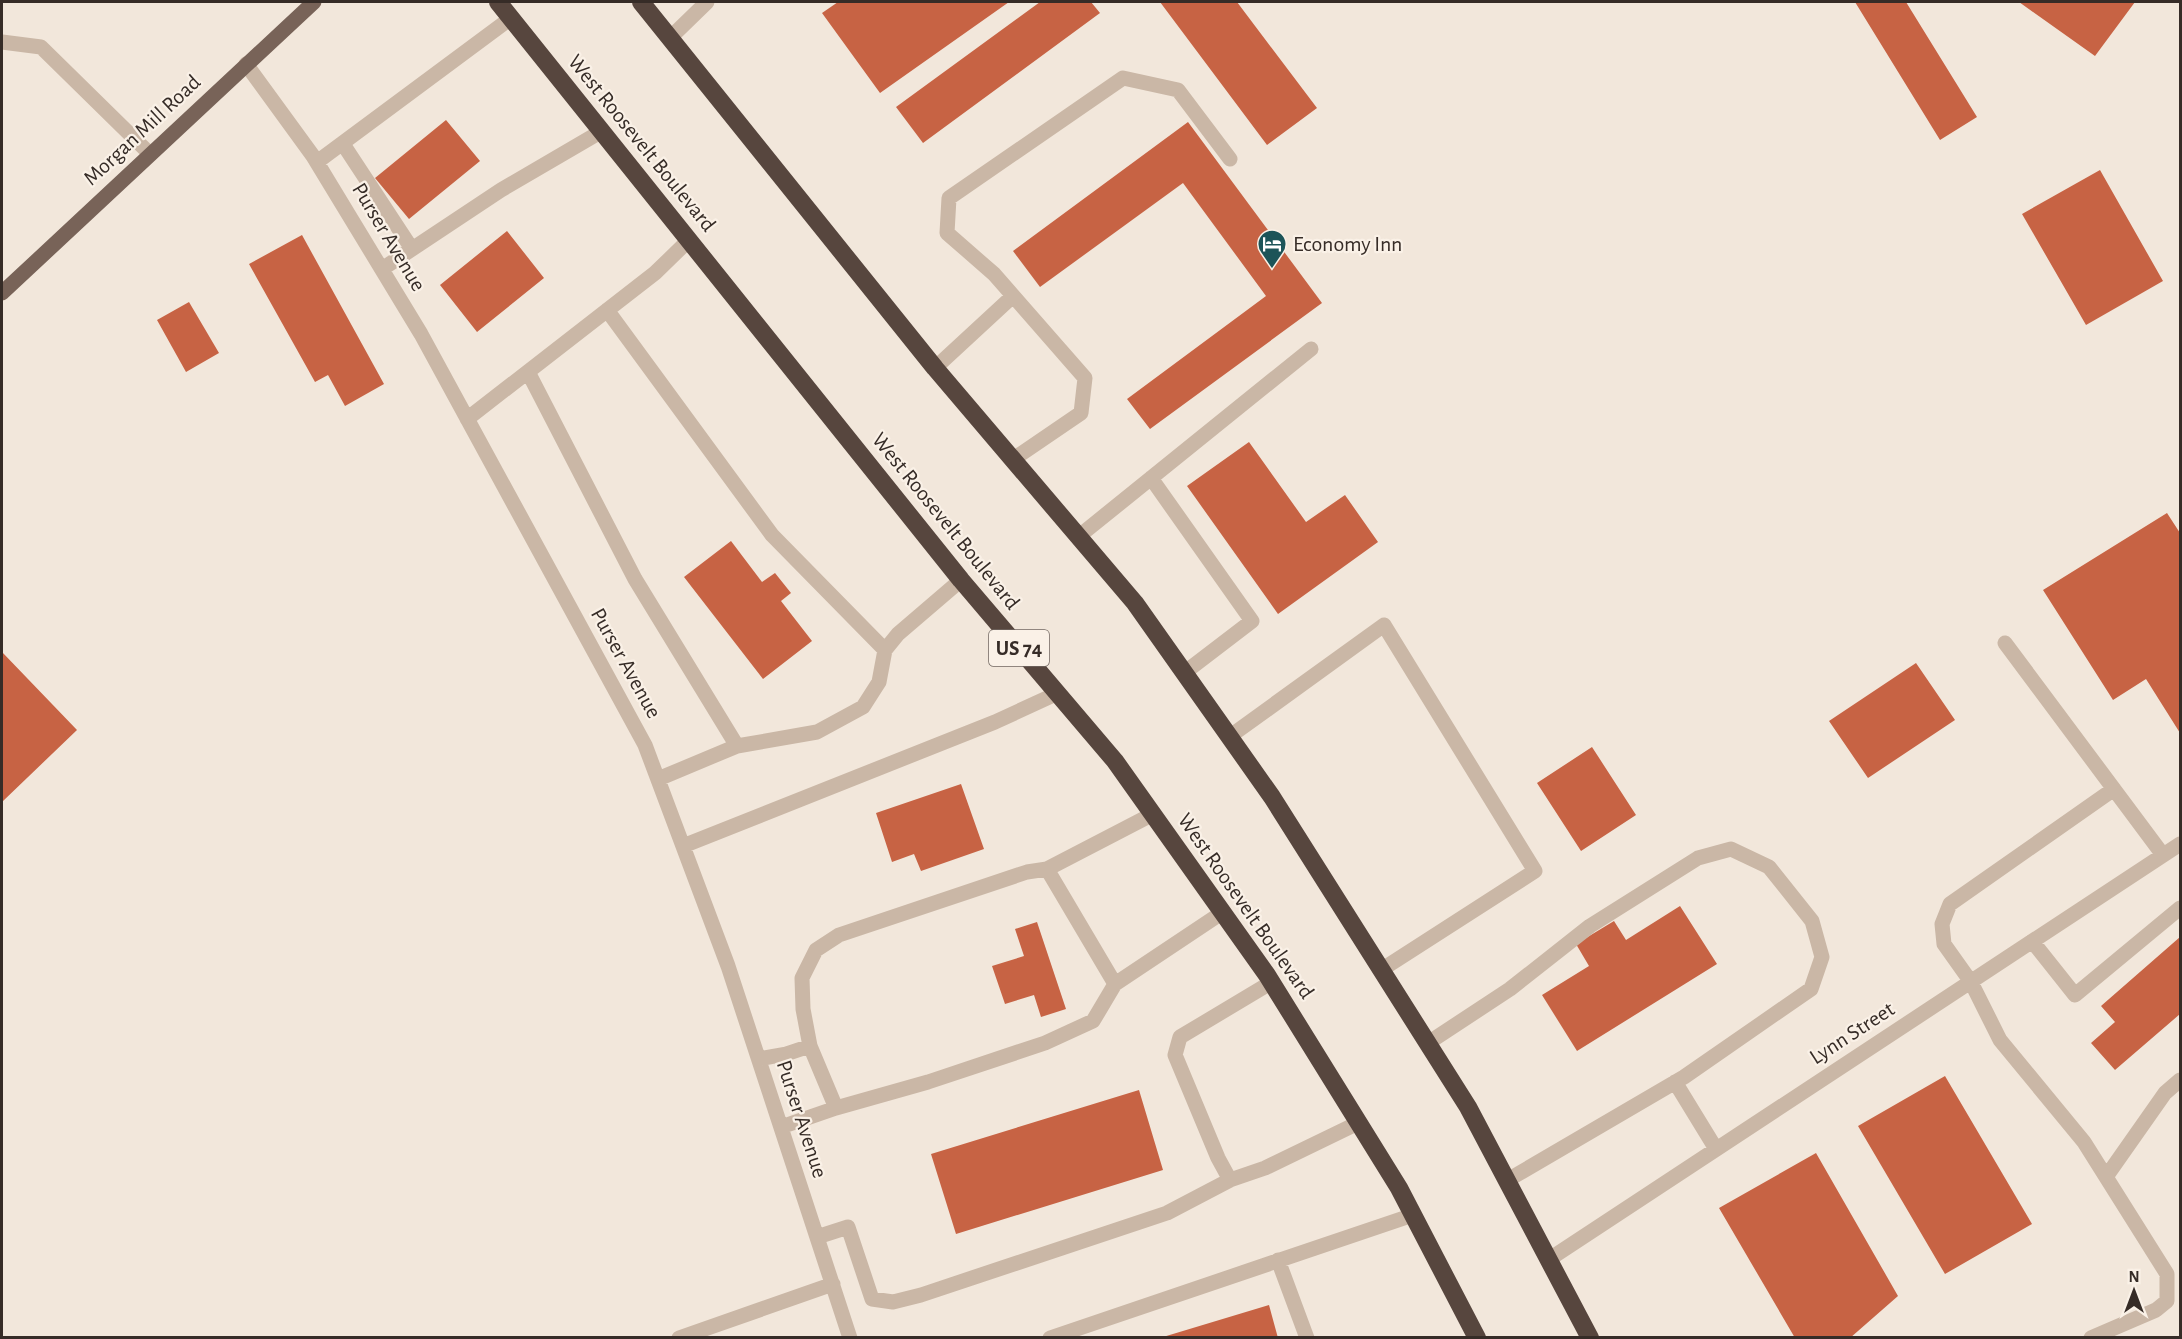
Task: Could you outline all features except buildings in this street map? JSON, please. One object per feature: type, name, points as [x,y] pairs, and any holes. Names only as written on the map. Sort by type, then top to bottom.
[{"type":"highway","name":"West Roosevelt Boulevard","points":[[498,2],[962,580],[1115,761],[1272,982],[1413,1215],[1477,1338]]},
{"type":"highway","points":[[641,2],[934,368],[1135,603],[1185,673],[1278,807],[1468,1107],[1590,1338]]},
{"type":"main road","name":"Morgan Mill Road","points":[[2,293],[314,2]]},
{"type":"street","points":[[670,38],[707,2]]},
{"type":"street","points":[[317,162],[511,18]]},
{"type":"street","points":[[2,42],[41,47],[150,154]]},
{"type":"street","name":"Purser Avenue","points":[[246,64],[317,162],[421,334],[645,745],[728,966],[850,1338]]},
{"type":"street","points":[[1012,460],[1082,413],[1085,378],[994,274],[947,233],[949,198],[1123,78],[1178,90],[1230,159]]},
{"type":"street","points":[[382,269],[501,190],[602,131]]},
{"type":"street","points":[[343,144],[412,249]]},
{"type":"street","points":[[467,419],[655,273],[689,240]]},
{"type":"street","points":[[934,368],[1013,296]]},
{"type":"street","points":[[607,310],[772,535],[885,650]]},
{"type":"street","points":[[1078,537],[1311,349]]},
{"type":"street","points":[[528,372],[635,579],[737,746]]},
{"type":"street","points":[[1151,478],[1252,621],[1185,673]]},
{"type":"street","points":[[658,779],[737,746],[817,732],[863,707],[879,682],[885,650],[904,628],[962,580]]},
{"type":"street","points":[[1229,737],[1384,625],[1535,871],[1381,970]]},
{"type":"street","points":[[2005,643],[2163,855]]},
{"type":"street","points":[[683,846],[995,722],[1058,693]]},
{"type":"street","points":[[2091,1338],[2156,1310],[2167,1301],[2167,1274],[2084,1142],[2000,1040],[1971,982],[1944,944],[1942,924],[1950,904],[2114,789]]},
{"type":"street","points":[[836,1108],[810,1047],[803,1009],[802,978],[816,950],[839,935],[1027,872],[1047,869],[1153,814]]},
{"type":"street","name":"Lynn Street","points":[[1548,1260],[2181,844]]},
{"type":"street","points":[[1428,1043],[1510,989],[1590,926],[1698,858],[1731,849],[1769,867],[1812,921],[1822,957],[1811,989],[1676,1082],[1506,1181]]},
{"type":"street","points":[[1047,869],[1115,984]]},
{"type":"street","points":[[2032,941],[2075,995],[2181,908]]},
{"type":"street","points":[[781,1127],[1045,1043],[1093,1022],[1115,984],[1223,912]]},
{"type":"street","points":[[1230,1180],[1213,1147],[1175,1056],[1180,1038],[1272,982]]},
{"type":"street","points":[[759,1059],[810,1047]]},
{"type":"street","points":[[2106,1177],[2165,1093],[2181,1080]]},
{"type":"street","points":[[1676,1082],[1716,1149]]},
{"type":"street","points":[[817,1237],[848,1227],[872,1299],[893,1302],[1167,1214],[1230,1180],[1265,1168],[1358,1123]]},
{"type":"street","points":[[1050,1338],[1413,1215]]},
{"type":"street","points":[[1278,1260],[1307,1338]]},
{"type":"street","points":[[679,1338],[832,1284]]},
{"type":"place","name":"Economy Inn","points":[[1272,270]]}]
